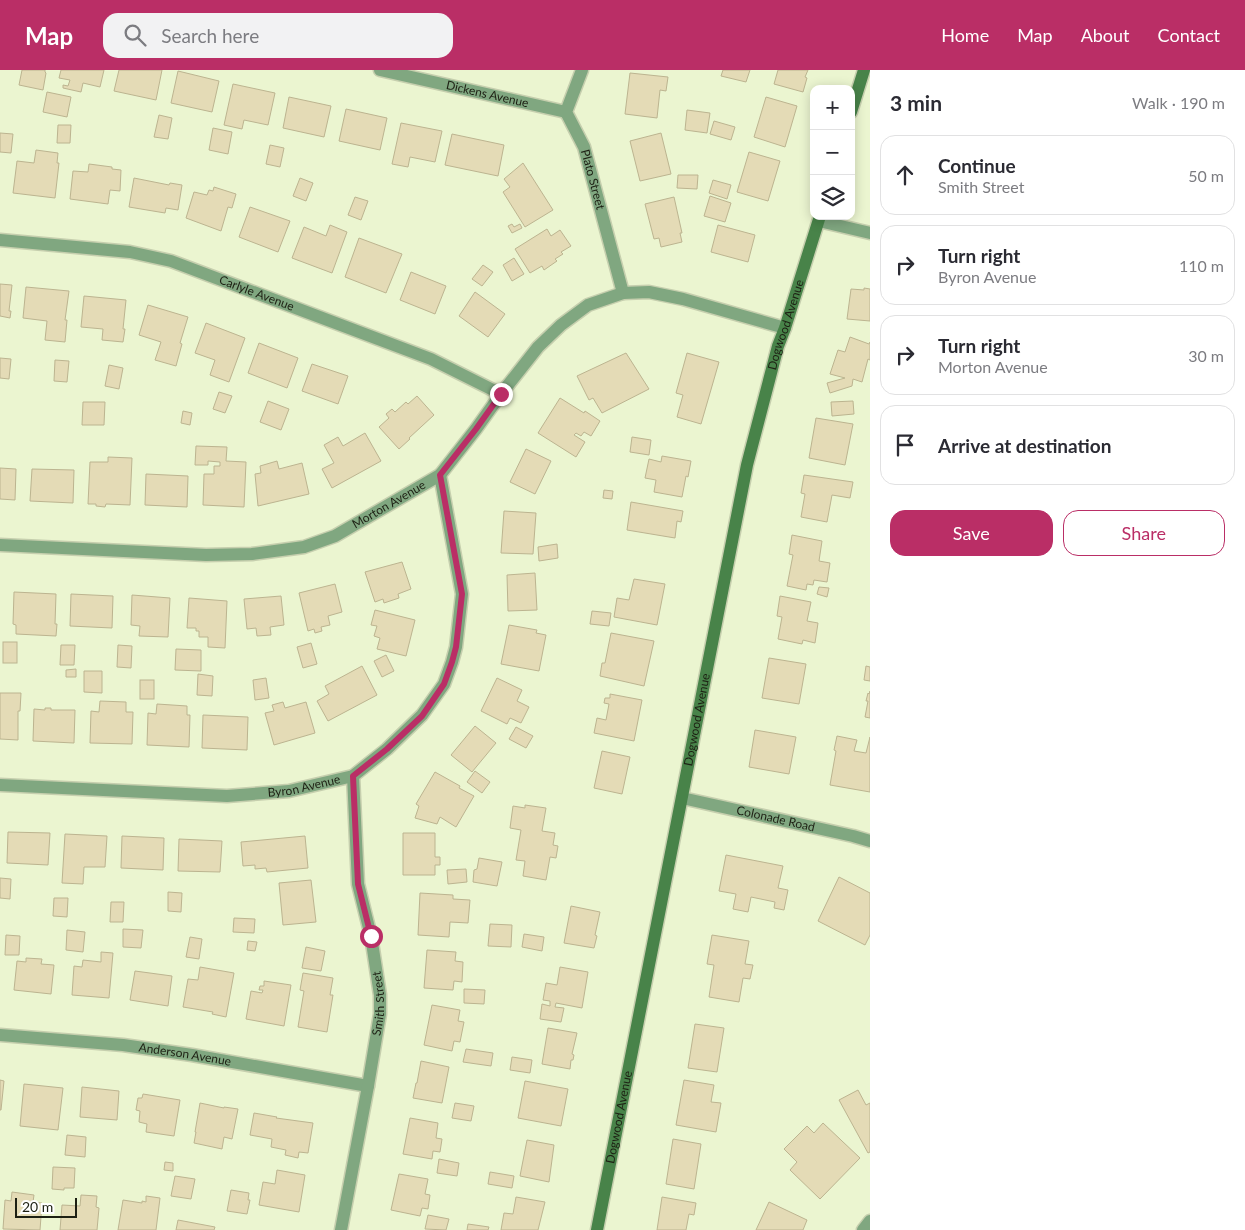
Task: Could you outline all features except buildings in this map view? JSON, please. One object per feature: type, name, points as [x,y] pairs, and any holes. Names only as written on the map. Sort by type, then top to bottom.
[{"type":"street","name":"Dickens Avenue","points":[[380,70],[566,112]]},
{"type":"street","points":[[566,112],[582,70]]},
{"type":"street","points":[[855,99],[864,70]]},
{"type":"street","name":"Plato Street","points":[[566,112],[584,147],[622,293]]},
{"type":"street","name":"Dogwood Avenue","points":[[598,1230],[747,465],[778,346],[786,328],[819,220]]},
{"type":"street","points":[[823,220],[870,233]]},
{"type":"street","name":"Carlyle Avenue","points":[[0,240],[130,252],[171,261],[431,360],[501,394]]},
{"type":"street","name":"Morton Avenue","points":[[0,546],[206,555],[252,554],[304,547],[335,536],[440,475],[538,347],[561,325],[588,305],[622,293],[649,292],[683,299],[786,328]]},
{"type":"street","name":"Byron Avenue","points":[[0,785],[227,796],[290,791],[353,776],[387,749],[422,716],[444,684],[452,662],[456,647],[462,594],[440,475]]},
{"type":"street","name":"Smith Street","points":[[341,1230],[380,1014],[380,995],[371,936],[358,884],[353,776]]},
{"type":"street","name":"Colonade Road","points":[[682,798],[870,841]]},
{"type":"street","name":"Anderson Avenue","points":[[0,1035],[124,1045],[368,1086]]},
{"type":"street","points":[[863,1230],[870,1221]]},
{"type":"route","points":[[371,936],[358,884],[353,776],[387,749],[422,716],[444,684],[456,647],[462,594],[440,475],[501,394]]}]
